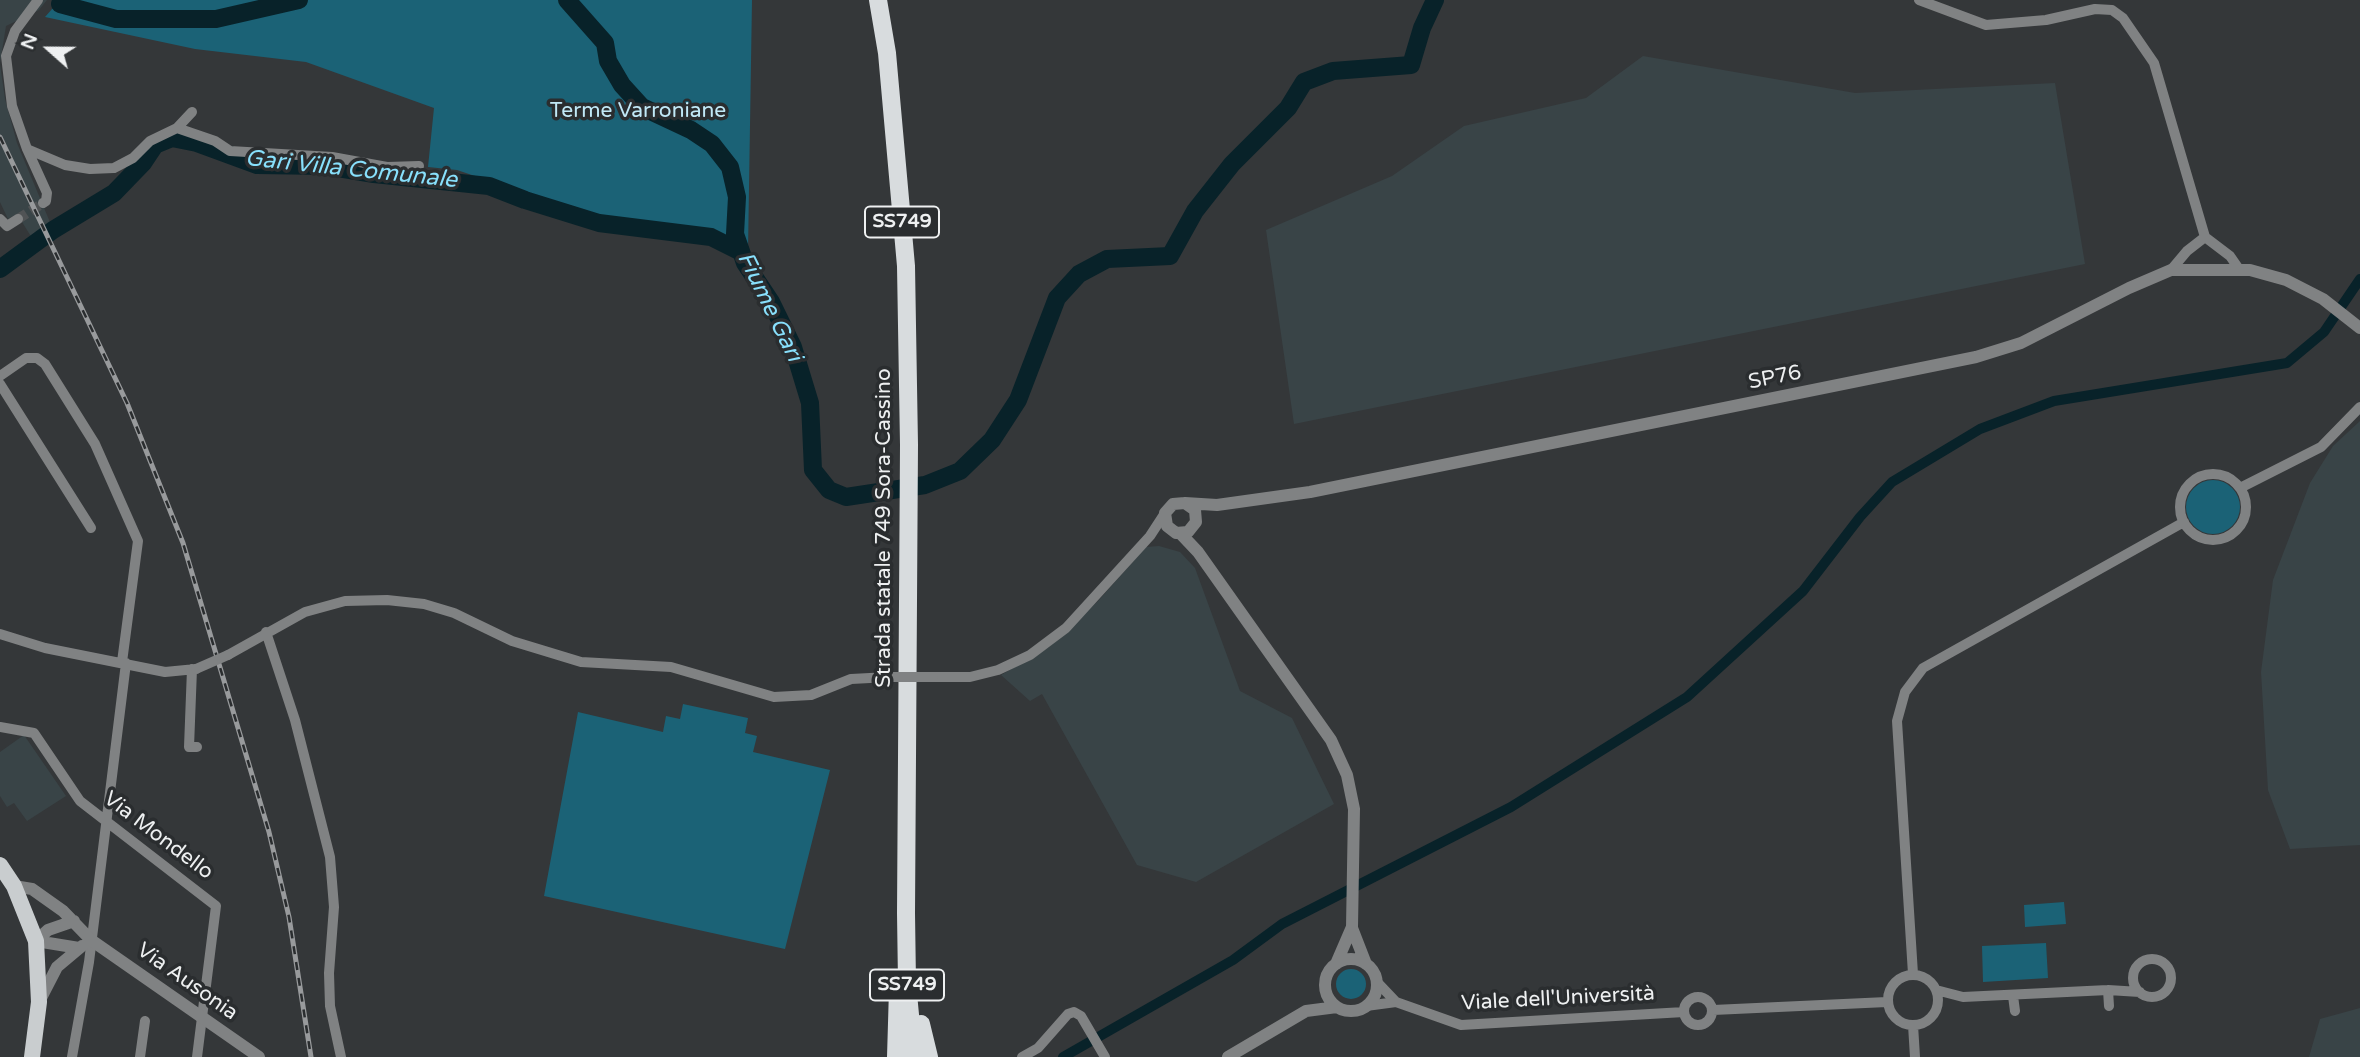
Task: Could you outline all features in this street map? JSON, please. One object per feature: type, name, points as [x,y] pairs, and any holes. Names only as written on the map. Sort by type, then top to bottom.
[{"type":"highway","name":"Strada statale 749 Sora-Cassino","points":[[878,0],[887,53],[906,267],[909,445],[906,913],[907,983],[914,1057]]},
{"type":"highway","points":[[896,1057],[906,913]]},
{"type":"highway","points":[[906,913],[918,1012],[929,1057]]},
{"type":"main road","points":[[0,865],[14,886],[36,941],[39,1002],[36,1056]]},
{"type":"street","points":[[38,0],[15,31],[6,57],[12,106],[27,149],[47,193],[47,201],[43,203]]},
{"type":"street","points":[[1919,0],[1986,24],[2046,20],[2095,9],[2112,10],[2123,18],[2157,72],[2205,237],[2230,256],[2238,269]]},
{"type":"street","points":[[27,149],[65,165],[114,169],[133,158],[150,141],[177,128],[192,112]]},
{"type":"street","points":[[177,128],[215,141],[230,151],[246,149],[332,157],[387,167],[419,166]]},
{"type":"street","points":[[0,219],[7,226],[18,219]]},
{"type":"street","points":[[2171,270],[2187,251],[2205,237]]},
{"type":"street","name":"SP76","points":[[1185,503],[1216,505],[1310,492],[1976,357],[2021,343],[2129,288],[2171,270],[2238,269],[2286,280],[2323,299],[2360,328]]},
{"type":"street","points":[[0,376],[26,358],[37,358],[45,364],[95,444],[138,541],[91,940],[72,1057]]},
{"type":"street","points":[[0,384],[92,528]]},
{"type":"street","points":[[2240,488],[2321,447],[2360,407]]},
{"type":"street","points":[[2223,475],[2240,488],[2246,508],[2238,527],[2231,534],[2210,540],[2199,537],[2184,522],[2181,500],[2192,481],[2202,476],[2223,475]]},
{"type":"street","points":[[0,634],[45,648],[165,672],[193,669],[228,655],[305,612],[345,601],[387,600],[424,604],[454,613],[512,641],[581,662],[671,667],[774,698],[811,695],[851,679],[970,677],[998,670],[1030,655],[1057,634],[1150,536],[1173,504],[1185,503],[1195,510],[1198,552]]},
{"type":"street","points":[[1150,536],[1188,532],[1216,505]]},
{"type":"street","points":[[1166,513],[1167,526],[1198,552],[1331,740],[1348,775],[1354,809],[1352,928],[1336,964],[1307,1011]]},
{"type":"street","points":[[1913,974],[1897,722],[1905,692],[1923,668],[2184,522]]},
{"type":"street","points":[[265,632],[295,720],[330,857],[334,907],[329,973],[330,1006],[341,1057]]},
{"type":"street","points":[[193,669],[189,747],[197,747]]},
{"type":"street","name":"Via Mondello","points":[[0,727],[34,733],[73,794],[216,906],[203,1016]]},
{"type":"street","name":"Via Ausonia","points":[[14,886],[32,889],[74,921],[91,940],[259,1057]]},
{"type":"street","points":[[36,941],[48,930],[74,921]]},
{"type":"street","points":[[1228,1057],[1307,1011],[1337,1007],[1352,1011],[1366,1006],[1375,994],[1376,981],[1352,928]]},
{"type":"street","points":[[39,1002],[57,967],[91,940]]},
{"type":"street","points":[[36,941],[79,948]]},
{"type":"street","points":[[1336,964],[1351,959],[1366,964]]},
{"type":"street","points":[[1936,990],[1963,997],[2108,990],[2140,992],[2151,997],[2163,993],[2171,983],[2170,970],[2161,961],[2149,959],[2138,965],[2134,976],[2140,992]]},
{"type":"street","points":[[1913,974],[1927,978],[1936,990],[1937,1006],[1928,1020],[1913,1026],[1892,1016],[1887,1002],[1894,982],[1913,974]]},
{"type":"street","points":[[2108,990],[2134,976]]},
{"type":"street","points":[[1326,981],[1328,996],[1337,1007]]},
{"type":"street","name":"Viale dell'Università","points":[[1376,981],[1396,1002],[1461,1025],[1684,1012]]},
{"type":"street","points":[[2108,990],[2109,1006]]},
{"type":"street","points":[[2013,996],[2015,1011]]},
{"type":"street","points":[[1696,997],[1709,1001],[1713,1010],[1711,1018],[1700,1025],[1688,1020],[1684,1012],[1687,1002],[1696,997]]},
{"type":"street","points":[[1937,1006],[1963,997]]},
{"type":"street","name":"Viale dell'Università","points":[[1366,1006],[1396,1002]]},
{"type":"street","points":[[1713,1010],[1887,1002]]},
{"type":"street","points":[[1022,1057],[1045,1042],[1069,1014],[1074,1012],[1083,1019],[1103,1053]]},
{"type":"street","points":[[197,1057],[203,1016]]},
{"type":"street","points":[[140,1057],[145,1021]]},
{"type":"street","points":[[1913,1026],[1915,1057]]},
{"type":"shaded area","points":[[0,0],[47,0],[39,10],[6,26],[0,63]]},
{"type":"shaded area","points":[[1643,56],[1855,93],[2055,83],[2085,264],[1294,424],[1266,230],[1392,176],[1464,126],[1586,98]]},
{"type":"shaded area","points":[[0,64],[5,99],[17,143],[52,227],[32,238],[17,214],[8,219],[0,202]]},
{"type":"shaded area","points":[[2360,421],[2360,845],[2290,849],[2268,790],[2261,672],[2273,580],[2310,483],[2333,446]]},
{"type":"shaded area","points":[[1159,546],[1180,552],[1195,568],[1240,691],[1292,718],[1334,804],[1196,882],[1137,865],[1042,694],[1030,701],[1001,675],[1049,647],[1098,601],[1146,547]]},
{"type":"shaded area","points":[[24,735],[66,796],[27,821],[14,803],[7,807],[0,796],[0,752]]},
{"type":"shaded area","points":[[2360,1008],[2360,1057],[2309,1057],[2320,1019]]},
{"type":"green space","name":"Terme Varroniane","points":[[60,0],[752,0],[748,251],[680,228],[600,218],[457,170],[428,167],[434,108],[306,62],[195,49],[45,17]]},
{"type":"green space","points":[[2213,480],[2232,488],[2240,507],[2232,526],[2213,534],[2194,526],[2186,507],[2194,488]]},
{"type":"green space","points":[[683,704],[748,718],[745,733],[757,736],[753,752],[830,770],[785,949],[544,896],[578,712],[663,732],[666,716],[680,719]]},
{"type":"green space","points":[[2064,902],[2066,924],[2025,927],[2024,905]]},
{"type":"green space","points":[[2046,943],[2048,978],[1983,982],[1982,946]]},
{"type":"green space","points":[[1351,969],[1362,973],[1366,984],[1362,995],[1351,999],[1340,995],[1336,984],[1340,973]]},
{"type":"waterway","name":"Fiume Gari","points":[[60,4],[116,19],[216,19],[299,0]]},
{"type":"waterway","name":"Fiume Gari","points":[[567,0],[605,43],[608,61],[622,85],[642,107],[691,130],[712,144],[730,167],[737,197],[735,234],[745,263],[771,302],[793,347],[810,403],[813,470],[829,490],[846,497],[925,485],[960,471],[992,440],[1018,400],[1057,298],[1079,274],[1107,259],[1170,256],[1195,211],[1232,164],[1288,108],[1304,82],[1333,71],[1411,65],[1422,28],[1435,0]]},
{"type":"waterway","name":"Gari Villa Comunale","points":[[0,269],[53,230],[114,193],[143,163],[155,145],[172,138],[197,143],[257,165],[326,166],[489,186],[599,223],[711,237],[741,252]]},
{"type":"waterway","points":[[1063,1057],[1233,960],[1282,924],[1511,807],[1687,697],[1803,591],[1860,517],[1892,482],[1980,429],[2054,401],[2287,363],[2324,332],[2360,279]]},
{"type":"tunnel","points":[[18,219],[43,203]]},
{"type":"railway","points":[[0,137],[127,403],[183,543],[269,832],[289,917],[311,1057]]}]
